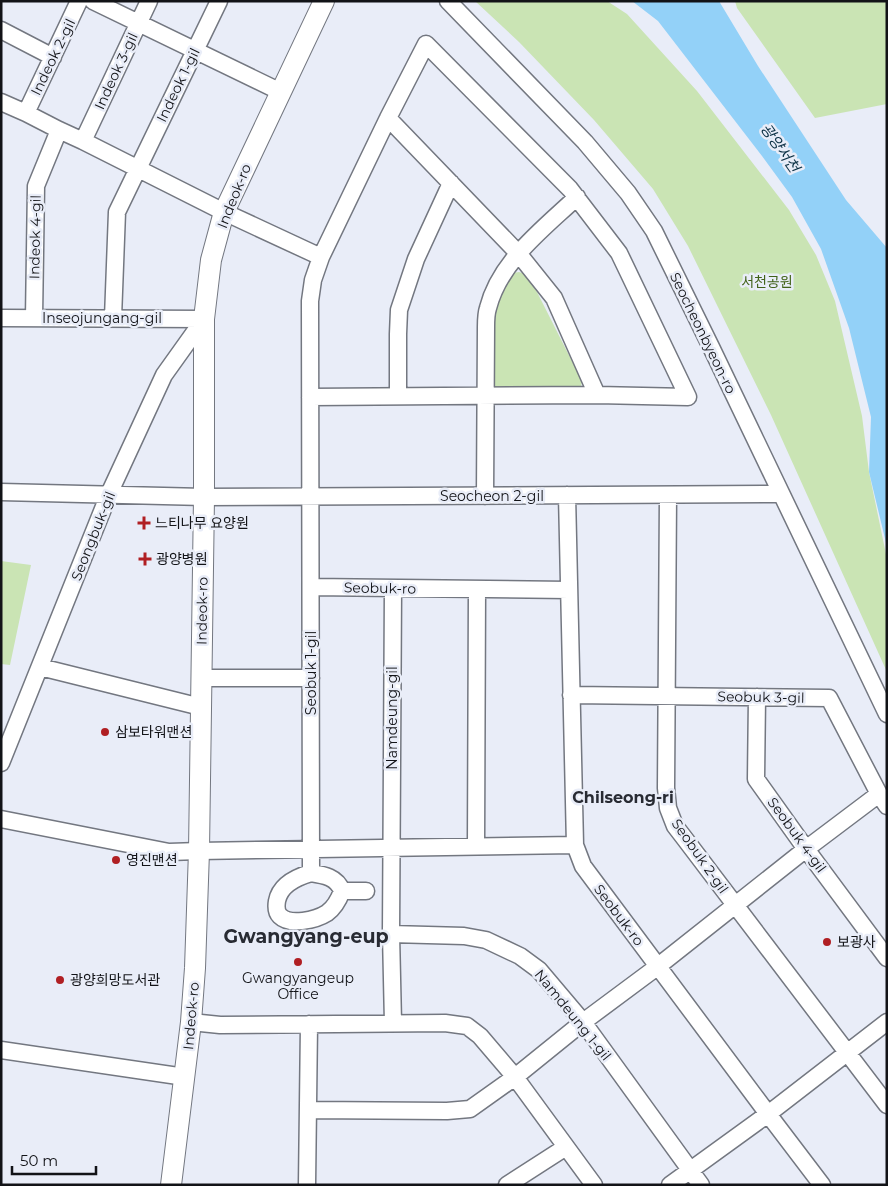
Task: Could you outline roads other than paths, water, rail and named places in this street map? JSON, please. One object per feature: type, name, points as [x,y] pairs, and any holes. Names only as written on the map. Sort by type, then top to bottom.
[{"type":"main road","name":"Indeok-ro","points":[[171,1185],[185,1077],[195,968],[204,497],[204,319],[211,260],[224,212],[324,1]]},
{"type":"street","name":"Indeok 2-gil","points":[[26,113],[79,1]]},
{"type":"street","points":[[93,1],[281,92]]},
{"type":"street","name":"Indeok 3-gil","points":[[83,142],[149,1]]},
{"type":"street","name":"Indeok 1-gil","points":[[138,169],[219,1]]},
{"type":"street","name":"Seocheonbyeon-ro","points":[[448,1],[585,142],[628,193],[654,231],[887,714]]},
{"type":"street","points":[[1,30],[53,57]]},
{"type":"street","name":"Seobuk 1-gil","points":[[311,873],[310,301],[313,280],[321,257],[426,44],[577,197]]},
{"type":"street","points":[[1,102],[224,212],[321,257]]},
{"type":"street","points":[[388,118],[518,253],[554,298],[597,395]]},
{"type":"street","name":"Indeok 4-gil","points":[[34,318],[36,186],[59,130]]},
{"type":"street","points":[[113,318],[117,212],[138,169]]},
{"type":"street","points":[[398,396],[399,310],[416,259],[451,183]]},
{"type":"street","points":[[310,397],[485,397],[597,395],[688,397],[619,253],[577,197],[518,253],[499,280],[488,308],[486,327],[485,397],[485,496]]},
{"type":"street","name":"Inseojungang-gil","points":[[1,318],[204,319]]},
{"type":"street","name":"Seongbuk-gil","points":[[1,763],[109,494],[164,375],[204,319]]},
{"type":"street","name":"Seocheon 2-gil","points":[[1,492],[204,497],[781,494]]},
{"type":"street","name":"Seobuk-ro","points":[[567,495],[574,845],[583,866],[822,1185]]},
{"type":"street","name":"Seobuk 2-gil","points":[[668,495],[666,788],[668,808],[684,839],[887,1105]]},
{"type":"street","name":"Seobuk-ro","points":[[311,587],[569,590]]},
{"type":"street","name":"Namdeung-gil","points":[[393,588],[391,934],[393,1024]]},
{"type":"street","points":[[476,846],[477,589]]},
{"type":"street","points":[[40,667],[201,707]]},
{"type":"street","points":[[201,678],[311,678]]},
{"type":"street","name":"Seobuk 3-gil","points":[[571,696],[829,698],[883,800]]},
{"type":"street","name":"Seobuk 4-gil","points":[[757,697],[756,779],[806,850],[887,958]]},
{"type":"street","points":[[308,1110],[448,1111],[470,1109],[515,1077],[583,1022],[657,967],[806,850],[883,800]]},
{"type":"street","points":[[1,819],[169,852],[574,845]]},
{"type":"street","points":[[311,873],[320,874],[340,884],[342,891],[340,898],[327,913],[316,918],[294,922],[283,918],[278,914],[276,907],[278,898],[284,888],[299,876],[311,873]]},
{"type":"street","points":[[342,891],[366,891]]},
{"type":"street","name":"Namdeung 1-gil","points":[[391,934],[464,936],[486,940],[520,956],[539,970],[583,1022],[701,1185]]},
{"type":"street","points":[[191,1022],[220,1025],[445,1023],[466,1026],[480,1036],[515,1077],[594,1185]]},
{"type":"street","points":[[670,1185],[768,1114],[887,1022]]},
{"type":"street","points":[[307,1185],[309,1024]]},
{"type":"street","points":[[1,1050],[185,1077]]},
{"type":"street","points":[[507,1185],[566,1147]]},
{"type":"water","name":"광양서천","points":[[632,1],[719,1],[758,66],[846,200],[887,248],[887,547],[869,472],[871,417],[849,328],[821,249],[792,197],[762,156],[658,21]]},
{"type":"place","name":"느티나무 요양원","points":[[144,523]]},
{"type":"place","name":"광양병원","points":[[145,559]]},
{"type":"place","name":"삼보타워맨션","points":[[105,732]]},
{"type":"place","name":"영진맨션","points":[[116,860]]},
{"type":"place","name":"보광사","points":[[827,942]]},
{"type":"place","name":"Gwangyangeup Office","points":[[298,962]]},
{"type":"place","name":"광양희망도서관","points":[[60,980]]},
{"type":"district","name":"Chilseong-ri","points":[[623,797]]},
{"type":"district","name":"Gwangyang-eup","points":[[306,936]]},
{"type":"park label","name":"서천공원","points":[[767,282]]}]
